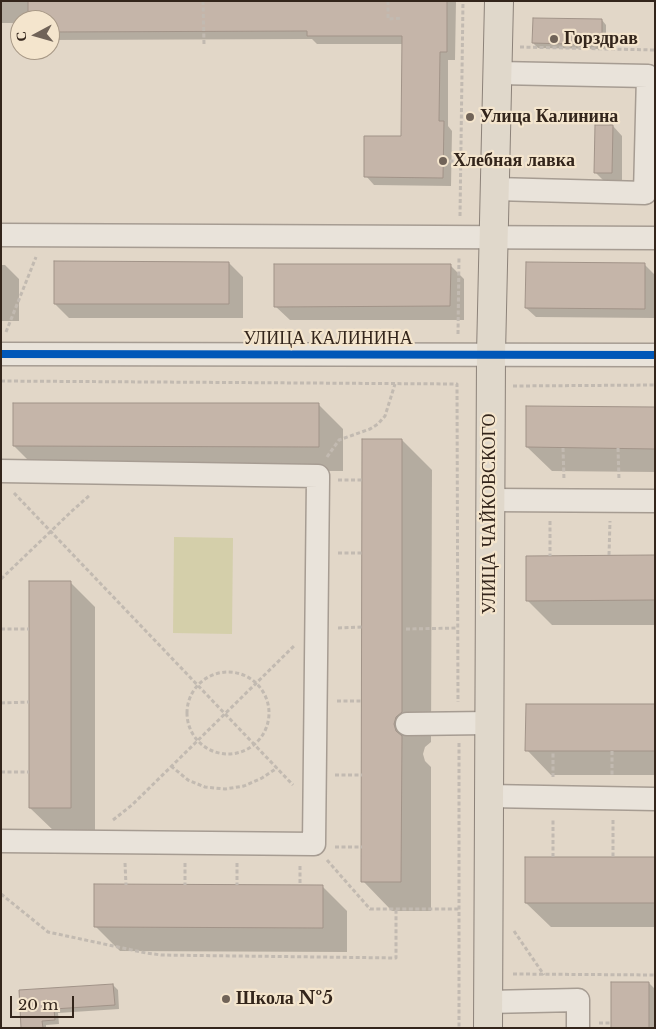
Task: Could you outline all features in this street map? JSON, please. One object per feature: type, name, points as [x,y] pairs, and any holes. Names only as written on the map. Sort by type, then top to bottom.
[{"type":"main road","name":"УЛИЦА ЧАЙКОВСКОГО","points":[[488,1015],[491,354],[499,1]]},
{"type":"street","points":[[495,189],[645,193],[646,164],[648,76],[498,73]]},
{"type":"street","points":[[1,235],[655,238]]},
{"type":"street","name":"УЛИЦА КАЛИНИНА","points":[[3,345],[457,354],[655,355]]},
{"type":"street","points":[[1,841],[315,846],[318,476],[117,473],[4,478]]},
{"type":"street","points":[[490,500],[655,501]]},
{"type":"street","points":[[407,724],[489,722]]},
{"type":"street","points":[[489,796],[655,799]]},
{"type":"street","points":[[488,1015],[566,1000],[578,1000],[578,1028]]},
{"type":"path","points":[[203,1],[204,44]]},
{"type":"path","points":[[388,1],[388,18],[402,18]]},
{"type":"path","points":[[459,1028],[457,354],[464,1]]},
{"type":"path","points":[[520,38],[520,48],[655,50]]},
{"type":"path","points":[[443,161],[461,160]]},
{"type":"path","points":[[3,345],[45,235]]},
{"type":"path","points":[[1,381],[458,384]]},
{"type":"path","points":[[318,476],[330,451],[340,440],[370,429],[385,416],[396,384]]},
{"type":"path","points":[[506,386],[655,385]]},
{"type":"path","points":[[550,556],[564,448]]},
{"type":"path","points":[[609,555],[618,448]]},
{"type":"path","points":[[1,578],[72,510],[117,473]]},
{"type":"path","points":[[4,478],[51,532],[314,807]]},
{"type":"path","points":[[88,842],[132,804],[316,625]]},
{"type":"path","points":[[406,629],[458,628]]},
{"type":"path","points":[[1,630],[29,629]]},
{"type":"path","points":[[228,673],[240,675],[256,684],[266,701],[268,713],[266,727],[255,745],[235,754],[221,754],[208,749],[197,741],[190,728],[187,714],[189,701],[198,686],[215,675],[228,673]]},
{"type":"path","points":[[1,703],[29,702]]},
{"type":"path","points":[[171,766],[188,780],[205,788],[225,789],[244,786],[262,778],[277,768]]},
{"type":"path","points":[[1,772],[29,772]]},
{"type":"path","points":[[315,846],[370,909],[459,909]]},
{"type":"path","points":[[315,846],[362,846]]},
{"type":"path","points":[[1,894],[48,932],[162,955],[396,958],[396,909]]},
{"type":"path","points":[[512,928],[544,974],[566,1000]]},
{"type":"path","points":[[507,974],[655,975]]},
{"type":"shaded area","points":[[174,537],[233,538],[232,634],[173,633]]},
{"type":"building","points":[[28,1],[447,1],[447,52],[440,52],[439,121],[444,121],[443,178],[364,177],[364,136],[401,136],[402,36],[307,36],[307,31],[60,32],[60,10],[28,10]]},
{"type":"building","points":[[533,18],[602,19],[602,45],[532,43]]},
{"type":"building","points":[[595,125],[613,125],[612,173],[594,173]]},
{"type":"building","points":[[54,261],[229,262],[229,304],[54,304]]},
{"type":"building","points":[[526,262],[645,263],[645,309],[525,308]]},
{"type":"building","points":[[274,264],[451,264],[450,306],[274,307]]},
{"type":"building","points":[[13,403],[319,403],[319,447],[13,446]]},
{"type":"building","points":[[526,406],[655,407],[655,449],[526,447]]},
{"type":"building","points":[[362,439],[402,439],[402,712],[396,717],[394,724],[396,731],[402,736],[401,882],[361,882]]},
{"type":"building","points":[[655,555],[655,600],[526,601],[526,556]]},
{"type":"building","points":[[29,581],[71,581],[71,808],[29,808]]},
{"type":"building","points":[[526,704],[655,704],[655,751],[525,751]]},
{"type":"building","points":[[525,857],[655,857],[655,903],[525,903]]},
{"type":"building","points":[[94,884],[323,885],[323,928],[94,927]]},
{"type":"building","points":[[611,982],[649,982],[649,1028],[611,1028]]},
{"type":"building","points":[[113,984],[115,1005],[54,1009],[55,1020],[42,1021],[43,1028],[21,1028],[19,990]]},
{"type":"cycle path","points":[[1,354],[655,355]]},
{"type":"place","name":"Горздрав","points":[[554,39]]},
{"type":"place","name":"Улица Калинина","points":[[470,117]]},
{"type":"place","name":"Хлебная лавка","points":[[443,161]]},
{"type":"place","name":"Школа №5","points":[[226,999]]}]
